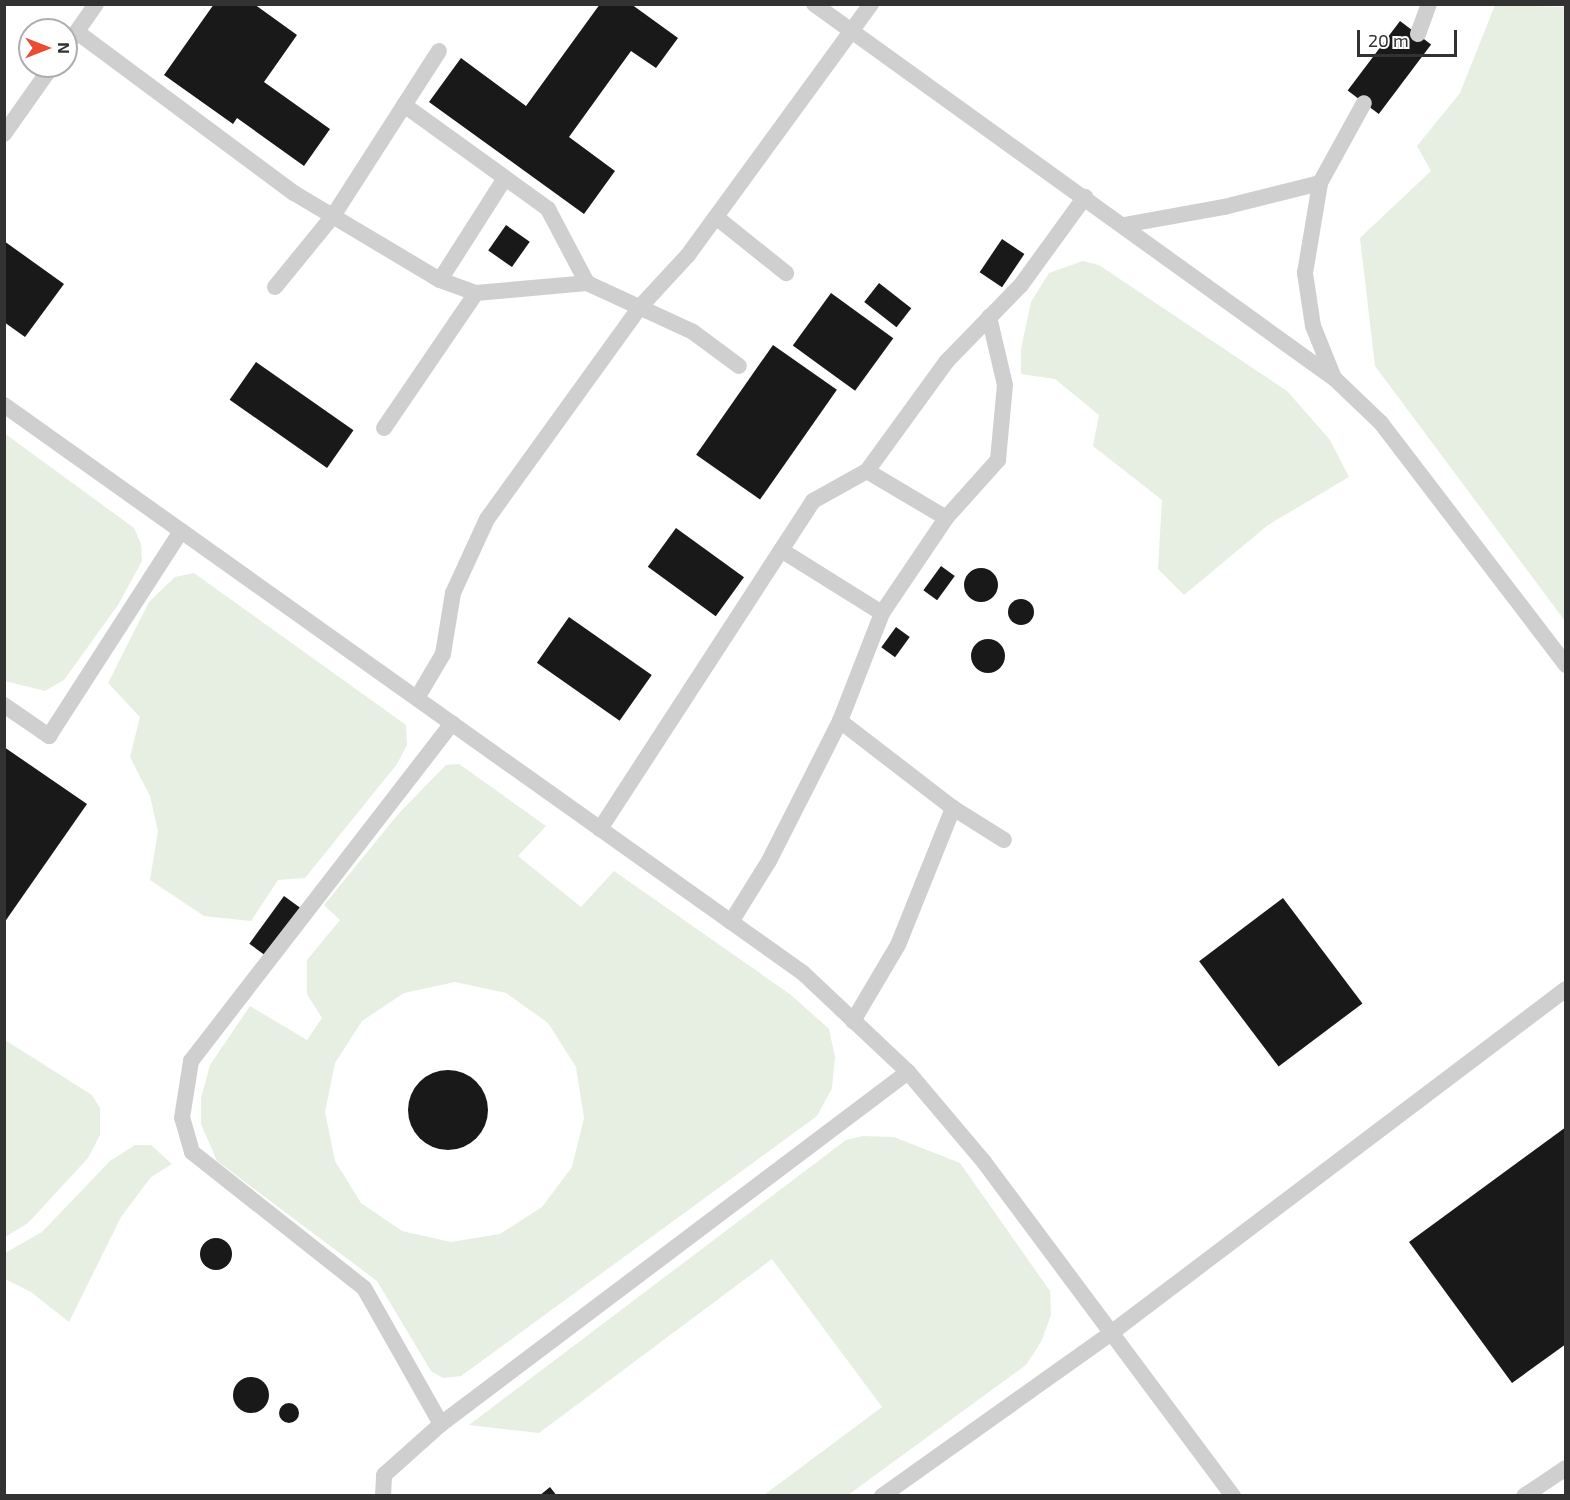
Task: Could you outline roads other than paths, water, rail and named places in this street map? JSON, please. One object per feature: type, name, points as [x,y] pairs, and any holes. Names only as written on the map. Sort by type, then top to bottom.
[{"type":"lane","points":[[78,31],[96,4]]},
{"type":"lane","points":[[814,4],[1335,379],[1381,423],[1566,665]]},
{"type":"lane","points":[[417,698],[443,654],[453,593],[487,519],[640,308],[716,217],[871,4]]},
{"type":"lane","points":[[1418,34],[1429,4]]},
{"type":"lane","points":[[78,33],[294,193],[440,280],[476,293],[587,283],[693,332],[739,366]]},
{"type":"lane","points":[[275,287],[333,216],[439,51]]},
{"type":"lane","points":[[4,134],[44,78]]},
{"type":"lane","points":[[1335,379],[1313,326],[1305,273],[1320,183],[1364,103]]},
{"type":"lane","points":[[404,105],[548,209],[587,283]]},
{"type":"lane","points":[[440,280],[505,178]]},
{"type":"lane","points":[[1124,225],[1224,207],[1320,183]]},
{"type":"lane","points":[[600,829],[813,501],[867,471],[947,361],[1021,285],[1084,197]]},
{"type":"lane","points":[[716,217],[786,273]]},
{"type":"lane","points":[[384,428],[476,293]]},
{"type":"lane","points":[[731,922],[770,861],[840,721],[882,613],[946,518],[998,460],[1005,386],[989,317]]},
{"type":"lane","points":[[4,405],[803,973],[908,1072],[984,1162],[1233,1496]]},
{"type":"lane","points":[[867,471],[946,518]]},
{"type":"lane","points":[[4,705],[49,736],[181,531]]},
{"type":"lane","points":[[781,550],[882,613]]},
{"type":"lane","points":[[840,721],[953,808],[1004,840]]},
{"type":"lane","points":[[441,1424],[364,1288],[192,1152],[182,1118],[191,1061],[452,723]]},
{"type":"lane","points":[[853,1021],[898,945],[953,808]]},
{"type":"lane","points":[[882,1496],[1111,1333],[1566,989]]},
{"type":"lane","points":[[383,1496],[384,1475],[441,1424],[908,1072]]},
{"type":"lane","points":[[1524,1496],[1566,1468]]}]
